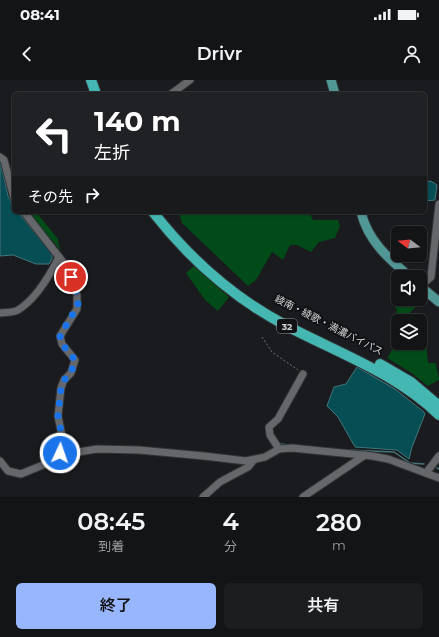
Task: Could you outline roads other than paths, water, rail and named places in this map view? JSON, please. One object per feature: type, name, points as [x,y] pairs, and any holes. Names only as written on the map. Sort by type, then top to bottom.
[{"type":"highway","points":[[84,80],[88,92]]},
{"type":"highway","points":[[91,80],[95,92]]},
{"type":"highway","name":"綾南・綾歌・満濃バイパス","points":[[155,214],[171,234],[200,264],[236,294],[283,324],[386,375],[439,415]]},
{"type":"highway","name":"綾南・綾歌・満濃バイパス","points":[[163,214],[204,260],[240,289],[287,320],[400,376],[416,386],[439,406]]},
{"type":"main road","points":[[331,80],[334,92]]},
{"type":"main road","points":[[361,214],[364,225],[373,240],[383,253],[402,270]]},
{"type":"main road","points":[[427,292],[439,302]]},
{"type":"street","points":[[174,92],[190,80]]},
{"type":"street","points":[[0,157],[4,160],[12,190]]},
{"type":"street","points":[[7,171],[12,169]]},
{"type":"street","points":[[427,280],[431,277],[439,204]]},
{"type":"street","points":[[26,214],[56,251],[59,258],[68,269],[77,295],[78,305],[60,336],[62,344],[75,360],[71,373],[64,380],[61,388],[58,416],[62,436],[61,457]]},
{"type":"street","points":[[0,314],[14,311],[22,307],[44,283],[59,258]]},
{"type":"street","points":[[278,449],[270,435],[269,427],[278,419],[303,374]]},
{"type":"street","points":[[0,461],[11,472],[20,474],[61,457],[86,451],[111,449],[253,461],[265,457],[278,449],[292,448],[365,455],[388,459],[439,478]]},
{"type":"street","points":[[303,497],[365,455]]},
{"type":"street","points":[[426,473],[439,456]]},
{"type":"street","points":[[203,497],[220,482],[248,467],[253,461]]},
{"type":"water","points":[[0,160],[8,196],[12,204],[12,214],[20,214],[52,254],[52,259],[49,264],[36,264],[13,255],[0,256]]},
{"type":"water","points":[[431,181],[437,185],[435,200],[427,201],[427,182]]},
{"type":"water","points":[[357,367],[395,389],[424,412],[425,414],[409,459],[397,450],[355,447],[338,417],[327,406],[334,387],[346,384]]},
{"type":"waterway","points":[[281,444],[289,445]]},
{"type":"waterway","points":[[347,450],[394,452],[410,463],[424,464]]}]
